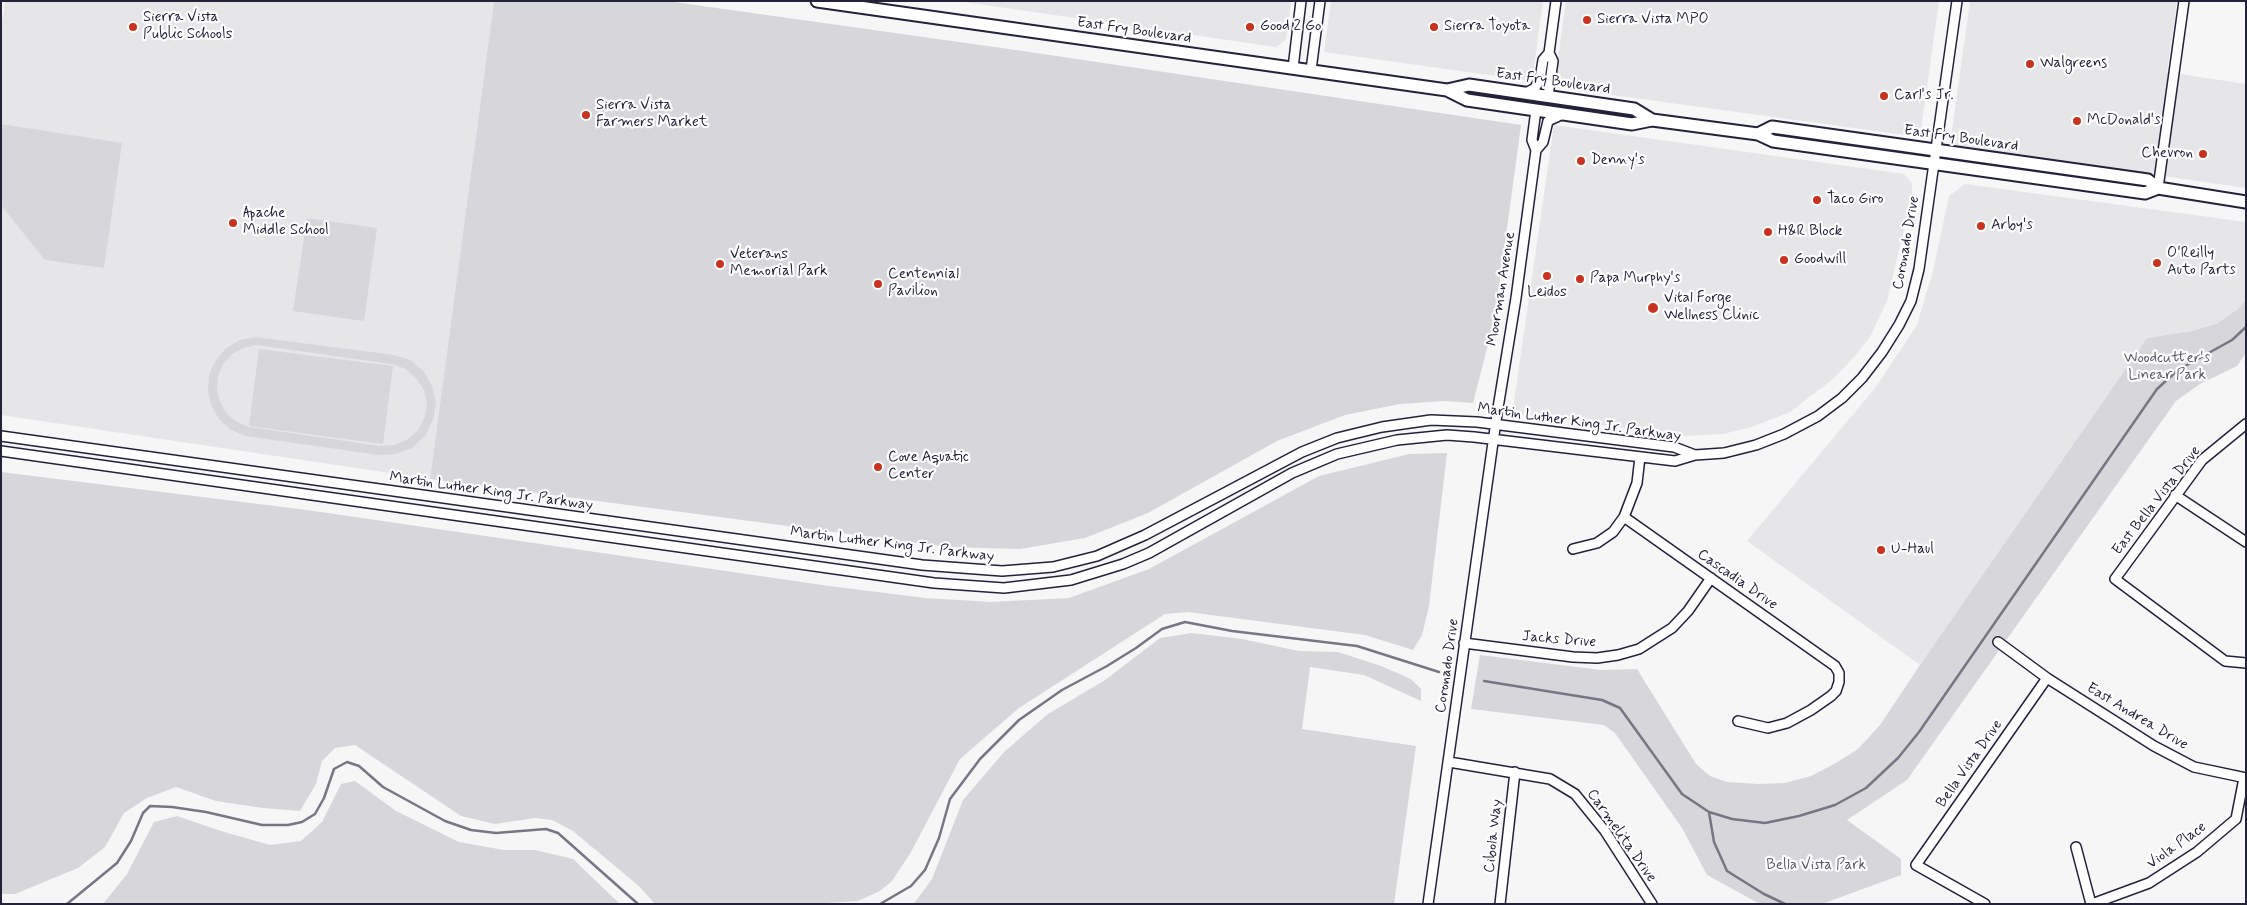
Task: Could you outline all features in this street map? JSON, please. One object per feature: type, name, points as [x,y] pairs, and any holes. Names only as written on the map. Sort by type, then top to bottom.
[{"type":"main road","name":"East Fry Boulevard","points":[[817,1],[1447,90],[1467,100],[1632,124],[1652,120],[1758,134],[1773,141],[2145,193],[2158,188]]},
{"type":"main road","name":"East Fry Boulevard","points":[[1447,90],[1469,85],[1548,96],[1634,109],[1652,120]]},
{"type":"main road","name":"East Fry Boulevard","points":[[1758,134],[1772,127],[2148,180],[2158,188],[2246,202]]},
{"type":"street","points":[[1293,68],[1301,1]]},
{"type":"street","points":[[1311,70],[1320,1]]},
{"type":"street","points":[[1548,96],[1552,61],[1549,53],[1556,1]]},
{"type":"street","name":"Coronado Drive","points":[[1695,455],[1724,453],[1756,445],[1784,434],[1818,416],[1842,398],[1862,378],[1899,325],[1911,301],[1919,269],[1957,1]]},
{"type":"street","points":[[2158,188],[2184,1]]},
{"type":"street","points":[[1526,93],[1535,88],[1540,78],[1543,60],[1549,53]]},
{"type":"street","name":"Moorman Avenue","points":[[1495,432],[1516,298],[1536,150],[1532,140],[1536,110]]},
{"type":"street","name":"Moorman Avenue","points":[[1536,150],[1543,142],[1548,121],[1563,114]]},
{"type":"street","name":"Martin Luther King Jr. Parkway","points":[[1,436],[922,565],[1002,571],[1053,567],[1097,556],[1121,546],[1302,452],[1337,438],[1382,427],[1431,420],[1458,420],[1495,432],[1640,458],[1675,461],[1695,455]]},
{"type":"street","name":"East Bella Vista Drive","points":[[2246,424],[2202,460],[2115,579],[2225,661],[2246,663]]},
{"type":"street","name":"Coronado Drive","points":[[1428,904],[1495,432]]},
{"type":"street","name":"Martin Luther King Jr. Parkway","points":[[1,451],[934,584],[1004,588],[1071,580],[1123,564],[1149,553],[1292,473],[1337,454],[1420,436],[1495,432],[1674,447],[1695,455]]},
{"type":"street","points":[[1573,549],[1597,544],[1613,532],[1624,517],[1637,482],[1640,458]]},
{"type":"street","points":[[2175,495],[2246,542]]},
{"type":"street","name":"Cascadia Drive","points":[[1624,517],[1835,666],[1839,673],[1836,691],[1811,710],[1787,722],[1768,728],[1738,720]]},
{"type":"street","name":"Jacks Drive","points":[[1464,643],[1573,657],[1597,658],[1618,655],[1639,649],[1672,628],[1688,611],[1711,578]]},
{"type":"street","name":"East Andrea Drive","points":[[1998,642],[2047,678],[2154,746],[2194,767],[2245,778]]},
{"type":"street","name":"Bella Vista Drive","points":[[1985,904],[1916,865],[2047,678]]},
{"type":"street","name":"Carmelita Drive","points":[[1448,762],[1550,779],[1576,794],[1604,831],[1652,904]]},
{"type":"street","name":"Cibola Way","points":[[1500,904],[1515,772]]},
{"type":"street","name":"Viola Place","points":[[2092,904],[2149,883],[2197,852],[2236,819],[2245,778]]},
{"type":"street","points":[[2076,847],[2092,904]]},
{"type":"shaded area","name":"Apache Middle School","points":[[5,1],[494,1],[430,479],[1,415],[1,31]]},
{"type":"shaded area","points":[[957,1],[1291,1],[1286,40],[1276,47]]},
{"type":"shaded area","name":"Sierra Toyota","points":[[1331,1],[1543,1],[1532,81],[1324,52]]},
{"type":"shaded area","points":[[1566,1],[1939,1],[1920,137],[1554,87]]},
{"type":"shaded area","points":[[1970,1],[2177,1],[2167,72],[2246,84],[2246,188],[1950,145]]},
{"type":"shaded area","points":[[1554,125],[1904,174],[1912,183],[1912,195],[1887,301],[1870,337],[1833,379],[1790,412],[1752,427],[1723,434],[1686,436],[1519,414],[1513,408]]},
{"type":"shaded area","points":[[1965,184],[2246,222],[2246,299],[2239,308],[2218,323],[2192,331],[2147,338],[1920,665],[1747,541],[1876,387],[1917,325],[1933,271],[1949,196]]},
{"type":"green space","points":[[494,1],[667,1],[1016,50],[1521,125],[1495,317],[1473,403],[1445,401],[1400,404],[1345,415],[1277,441],[1148,513],[1085,538],[1020,549],[948,547],[430,479]]},
{"type":"green space","points":[[1,124],[122,143],[104,268],[45,260],[1,205]]},
{"type":"green space","points":[[307,218],[377,228],[364,321],[293,311]]},
{"type":"green space","name":"Woodcutter's Linear Park","points":[[2246,299],[2246,353],[2237,366],[2200,384],[2176,401],[1907,780],[1847,820],[1901,859],[1901,875],[1822,904],[1760,904],[1707,875],[1682,828],[1615,733],[1604,725],[1471,709],[1480,655],[1601,670],[1637,669],[1696,764],[1710,776],[1727,782],[1785,783],[1811,776],[1836,763],[1858,749],[1880,725],[2147,338],[2192,331],[2218,323],[2239,308]]},
{"type":"green space","points":[[255,337],[394,355],[410,360],[424,372],[432,386],[436,403],[433,420],[425,436],[412,448],[396,454],[379,455],[245,436],[230,429],[219,419],[211,405],[208,390],[209,374],[216,360],[226,348],[240,340]],"holes":[[[257,345],[392,364],[406,369],[416,378],[424,390],[427,403],[425,417],[418,430],[408,439],[395,445],[380,446],[249,427],[237,422],[227,414],[220,402],[217,390],[218,376],[223,364],[232,354],[244,348]]]},
{"type":"green space","points":[[259,349],[393,366],[383,444],[249,426]]},
{"type":"green space","points":[[1447,453],[1429,606],[1422,635],[1413,650],[1365,635],[1188,612],[1165,614],[1019,708],[960,759],[911,852],[892,881],[880,891],[858,901],[809,904],[655,904],[640,887],[573,831],[552,820],[535,818],[495,824],[461,816],[355,745],[335,748],[322,761],[316,784],[300,811],[216,801],[176,787],[147,798],[124,813],[105,847],[78,868],[15,894],[1,894],[1,472],[307,510],[829,586],[925,598],[991,602],[1069,598],[1149,569],[1319,476],[1409,454]]},
{"type":"green space","points":[[1192,633],[1242,639],[1299,651],[1338,652],[1381,666],[1411,679],[1421,689],[1421,701],[1364,675],[1310,667],[1302,729],[1416,746],[1394,904],[911,904],[915,902],[932,879],[963,800],[1004,752],[1048,714],[1105,680],[1160,638]]},
{"type":"green space","points":[[355,781],[396,811],[459,842],[504,850],[535,850],[573,859],[620,904],[103,904],[127,874],[154,822],[177,816],[270,845],[301,841],[322,822],[341,784]]},
{"type":"waterway","points":[[1484,681],[1602,700],[1620,708],[1682,794],[1709,812],[1732,819],[1765,823],[1799,816],[1835,805],[1866,788],[1898,758],[1919,732],[2157,389],[2178,370],[2232,340],[2246,327]]},
{"type":"waterway","points":[[880,904],[911,886],[925,870],[939,838],[950,799],[980,759],[1019,720],[1062,690],[1107,666],[1162,629],[1185,622],[1232,631],[1357,646],[1439,672]]},
{"type":"waterway","points":[[67,904],[117,863],[131,841],[143,813],[150,806],[206,812],[262,825],[288,825],[302,822],[315,814],[324,798],[334,769],[347,762],[359,766],[383,787],[445,821],[471,830],[496,833],[546,829],[558,833],[638,904]]},
{"type":"waterway","points":[[1709,812],[1714,842],[1727,871],[1764,894],[1785,904]]},
{"type":"place","name":"Sierra Vista MPO","points":[[1587,20]]},
{"type":"place","name":"Sierra Vista Public Schools","points":[[133,27]]},
{"type":"place","name":"Good 2 Go","points":[[1250,27]]},
{"type":"place","name":"Sierra Toyota","points":[[1434,27]]},
{"type":"place","name":"Walgreens","points":[[2030,64]]},
{"type":"place","name":"Carl's Jr.","points":[[1884,96]]},
{"type":"place","name":"Sierra Vista Farmers Market","points":[[586,115]]},
{"type":"place","name":"McDonald's","points":[[2077,121]]},
{"type":"place","name":"Chevron","points":[[2203,154]]},
{"type":"place","name":"Denny's","points":[[1581,161]]},
{"type":"place","name":"Taco Giro","points":[[1817,200]]},
{"type":"place","name":"Apache Middle School","points":[[233,223]]},
{"type":"place","name":"Arby's","points":[[1981,226]]},
{"type":"place","name":"H&R Block","points":[[1768,232]]},
{"type":"place","name":"Goodwill","points":[[1784,260]]},
{"type":"place","name":"O'Reilly Auto Parts","points":[[2157,263]]},
{"type":"place","name":"Veterans Memorial Park","points":[[720,264]]},
{"type":"place","name":"Leidos","points":[[1547,276]]},
{"type":"place","name":"Papa Murphy's","points":[[1580,279]]},
{"type":"place","name":"Centennial Pavilion","points":[[878,284]]},
{"type":"place","name":"Vital Forge Wellness Clinic","points":[[1653,308]]},
{"type":"place","name":"Cove Aquatic Center","points":[[878,467]]},
{"type":"place","name":"U-Haul","points":[[1881,550]]},
{"type":"park label","name":"Bella Vista Park","points":[[1816,866]]}]
